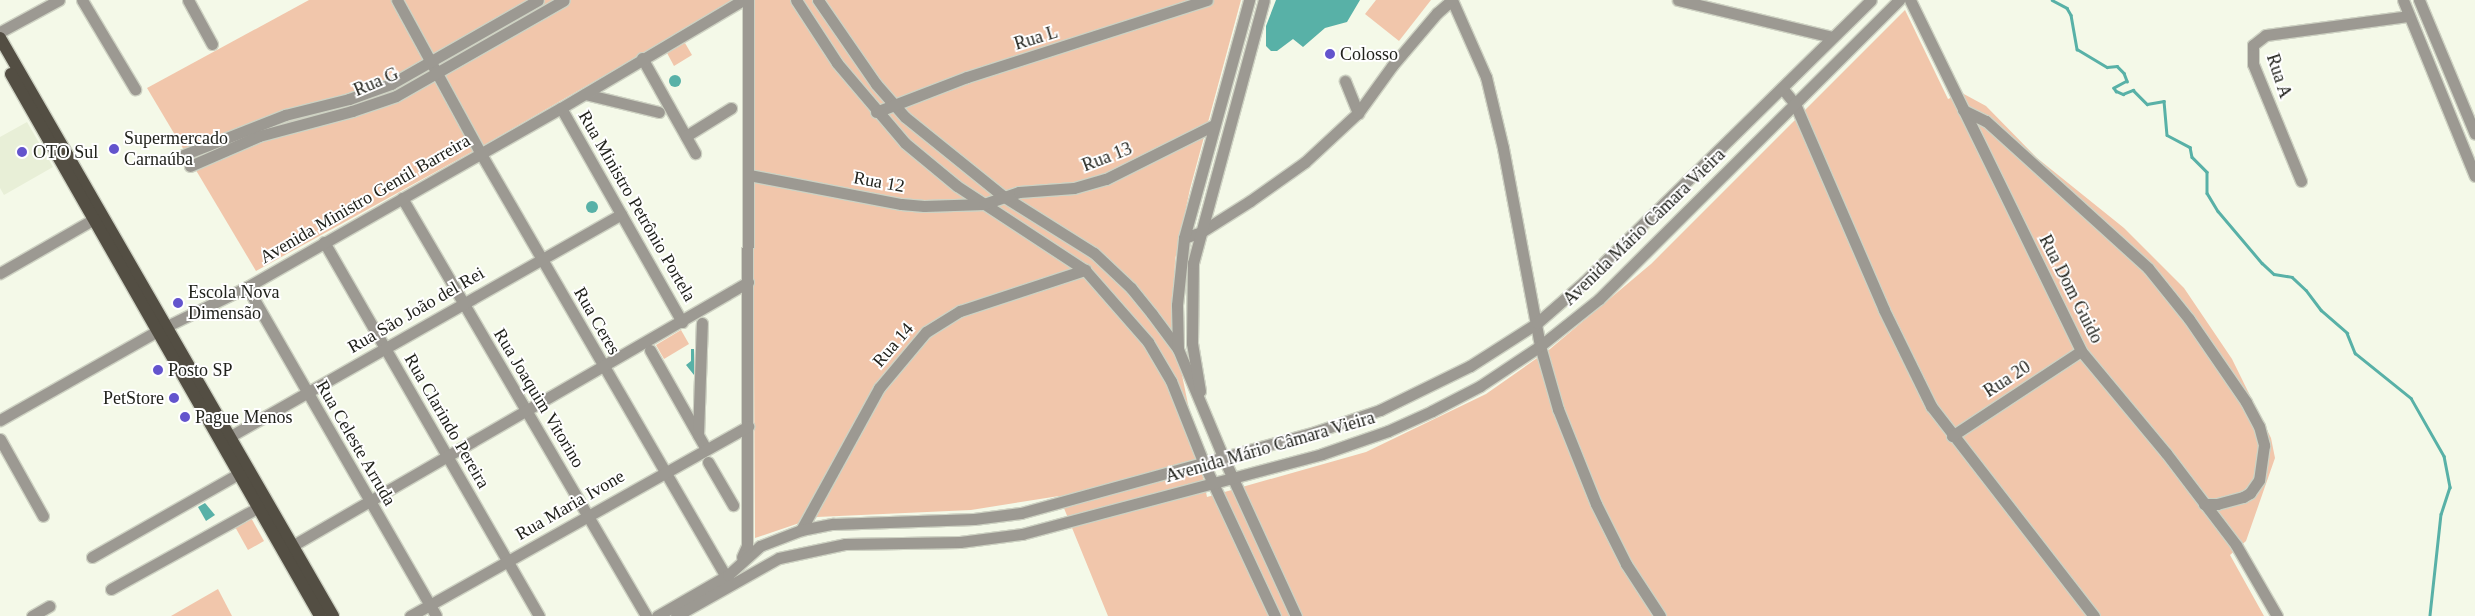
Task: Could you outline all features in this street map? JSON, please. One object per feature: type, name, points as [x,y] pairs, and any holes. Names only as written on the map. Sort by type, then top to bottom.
[{"type":"main road","points":[[0,38],[97,217]]},
{"type":"main road","points":[[0,54],[162,330],[228,437],[320,616]]},
{"type":"main road","points":[[162,330],[257,508],[333,616]]},
{"type":"street","points":[[0,32],[59,0]]},
{"type":"street","points":[[82,0],[135,89]]},
{"type":"street","points":[[188,0],[212,44]]},
{"type":"street","name":"Rua Ceres","points":[[397,0],[481,154],[603,366],[667,470],[729,580]]},
{"type":"street","name":"Rua G","points":[[538,0],[435,67],[396,96],[352,111],[259,136],[194,164],[188,153],[285,115],[349,99],[435,67],[564,0]]},
{"type":"street","name":"Avenida Ministro Gentil Barreira","points":[[0,420],[162,330],[247,287],[561,108],[642,58],[743,0]]},
{"type":"street","points":[[740,578],[741,561],[747,546],[748,0]]},
{"type":"street","points":[[796,0],[837,64],[876,112],[942,175],[1085,270],[1111,296],[1157,354],[1204,464],[1215,483],[1275,616]]},
{"type":"street","points":[[818,0],[893,105],[1003,196],[1076,240],[1116,272],[1178,349],[1224,459],[1296,616]]},
{"type":"street","name":"Rua L","points":[[876,112],[967,77],[1207,0]]},
{"type":"street","points":[[1178,349],[1177,305],[1184,238],[1249,0]]},
{"type":"street","points":[[1203,410],[1192,344],[1190,304],[1198,233],[1264,0]]},
{"type":"street","points":[[1184,238],[1198,233],[1305,162],[1358,113],[1392,66],[1437,13],[1452,0],[1486,77],[1537,323],[1540,346],[1558,410],[1579,466],[1626,564],[1660,616]]},
{"type":"street","points":[[1678,0],[1832,37]]},
{"type":"street","name":"Avenida Mário Câmara Vieira","points":[[729,580],[741,561],[760,546],[801,530],[834,524],[974,519],[1021,513],[1224,459],[1380,410],[1470,366],[1537,323],[1650,221],[1871,0]]},
{"type":"street","name":"Avenida Mário Câmara Vieira","points":[[729,580],[740,578],[771,561],[845,544],[960,542],[1022,534],[1322,454],[1388,431],[1480,386],[1540,346],[1599,299],[1899,0]]},
{"type":"street","name":"Rua Dom Guido","points":[[1910,0],[2081,351],[2236,546],[2277,616]]},
{"type":"street","points":[[2403,0],[2475,176]]},
{"type":"street","points":[[2419,0],[2475,134]]},
{"type":"street","name":"Rua A","points":[[2301,181],[2253,64],[2253,45],[2266,35],[2408,16]]},
{"type":"street","points":[[642,58],[695,153]]},
{"type":"street","points":[[1345,81],[1358,113]]},
{"type":"street","points":[[1782,88],[1795,104],[1908,363],[1931,406],[1952,436],[2094,616]]},
{"type":"street","points":[[585,94],[659,112]]},
{"type":"street","name":"Rua Ministro Petrônio Portela","points":[[561,108],[682,322]]},
{"type":"street","points":[[686,136],[731,108]]},
{"type":"street","points":[[1962,110],[1986,122],[2148,268],[2189,319],[2238,388],[2259,426],[2264,444],[2262,470],[2250,494],[2217,504],[2204,504]]},
{"type":"street","name":"Rua 13","points":[[1003,196],[1019,192],[1074,188],[1106,179],[1214,125]]},
{"type":"street","name":"Rua 12","points":[[749,175],[909,205],[984,204],[1003,196]]},
{"type":"street","name":"Rua Joaquim Vitorino","points":[[402,198],[524,410],[646,616]]},
{"type":"street","name":"Rua São João del Rei","points":[[228,437],[621,214]]},
{"type":"street","points":[[0,273],[97,217]]},
{"type":"street","name":"Rua Clarindo Pereira","points":[[324,242],[539,616]]},
{"type":"street","name":"Rua 14","points":[[801,530],[879,388],[926,332],[960,311],[1085,270]]},
{"type":"street","points":[[287,549],[368,499],[682,322],[748,282]]},
{"type":"street","name":"Rua Celeste Arruda","points":[[247,287],[436,616]]},
{"type":"street","points":[[698,435],[702,323]]},
{"type":"street","points":[[650,350],[698,435],[706,455],[733,505]]},
{"type":"street","name":"Rua 20","points":[[1952,436],[2081,351]]},
{"type":"street","name":"Rua Maria Ivone","points":[[410,616],[667,470],[706,455],[748,426]]},
{"type":"street","points":[[0,439],[43,516]]},
{"type":"street","points":[[92,557],[238,474]]},
{"type":"street","points":[[110,589],[257,508]]},
{"type":"street","points":[[657,616],[729,580]]},
{"type":"street","points":[[676,616],[729,580]]},
{"type":"street","points":[[32,616],[49,606]]},
{"type":"shaded area","points":[[309,0],[735,0],[486,144],[256,271],[147,88]]},
{"type":"shaded area","points":[[752,0],[1241,0],[1190,189],[1175,260],[1173,331],[1207,497],[1366,452],[1486,394],[1550,349],[1651,264],[1905,10],[1948,99],[1962,93],[1986,106],[2037,158],[2124,228],[2184,288],[2232,359],[2271,438],[2275,458],[2246,541],[2230,555],[2264,616],[1108,616],[1059,496],[971,510],[817,517],[755,538]]},
{"type":"shaded area","points":[[1376,0],[1431,0],[1399,41],[1365,14]]},
{"type":"shaded area","points":[[685,43],[692,55],[674,66],[667,53]]},
{"type":"shaded area","name":"OTO Sul","points":[[27,122],[53,167],[4,195],[0,188],[0,137]]},
{"type":"shaded area","points":[[681,330],[689,344],[664,359],[656,345]]},
{"type":"shaded area","points":[[250,516],[264,541],[248,550],[234,525]]},
{"type":"shaded area","points":[[218,589],[232,616],[171,616]]},
{"type":"water","points":[[1276,0],[1360,0],[1347,22],[1325,28],[1303,47],[1293,39],[1277,51],[1271,51],[1266,46],[1266,26]]},
{"type":"water","points":[[675,75],[681,81],[675,87],[669,81]]},
{"type":"water","points":[[590,201],[594,201],[598,207],[594,213],[590,213],[586,209],[586,205]]},
{"type":"water","points":[[691,349],[694,349],[694,375],[686,365],[691,361]]},
{"type":"water","points":[[205,503],[215,515],[206,521],[198,507]]},
{"type":"waterway","points":[[2052,0],[2067,8],[2071,15],[2077,49],[2107,67],[2117,66],[2124,73],[2127,81],[2114,88],[2116,91],[2123,94],[2133,90],[2147,104],[2164,101],[2167,135],[2190,147],[2192,157],[2207,172],[2207,193],[2218,211],[2262,263],[2274,274],[2292,277],[2306,290],[2321,310],[2347,333],[2355,353],[2411,398],[2444,456],[2450,487],[2441,514],[2430,616]]},
{"type":"place","name":"Colosso","points":[[1330,54]]},
{"type":"place","name":"Supermercado Carnaúba","points":[[114,149]]},
{"type":"place","name":"OTO Sul","points":[[22,152]]},
{"type":"place","name":"Escola Nova Dimensão","points":[[178,303]]},
{"type":"place","name":"Posto SP","points":[[158,370]]},
{"type":"place","name":"PetStore","points":[[174,398]]},
{"type":"place","name":"Pague Menos","points":[[185,417]]}]
